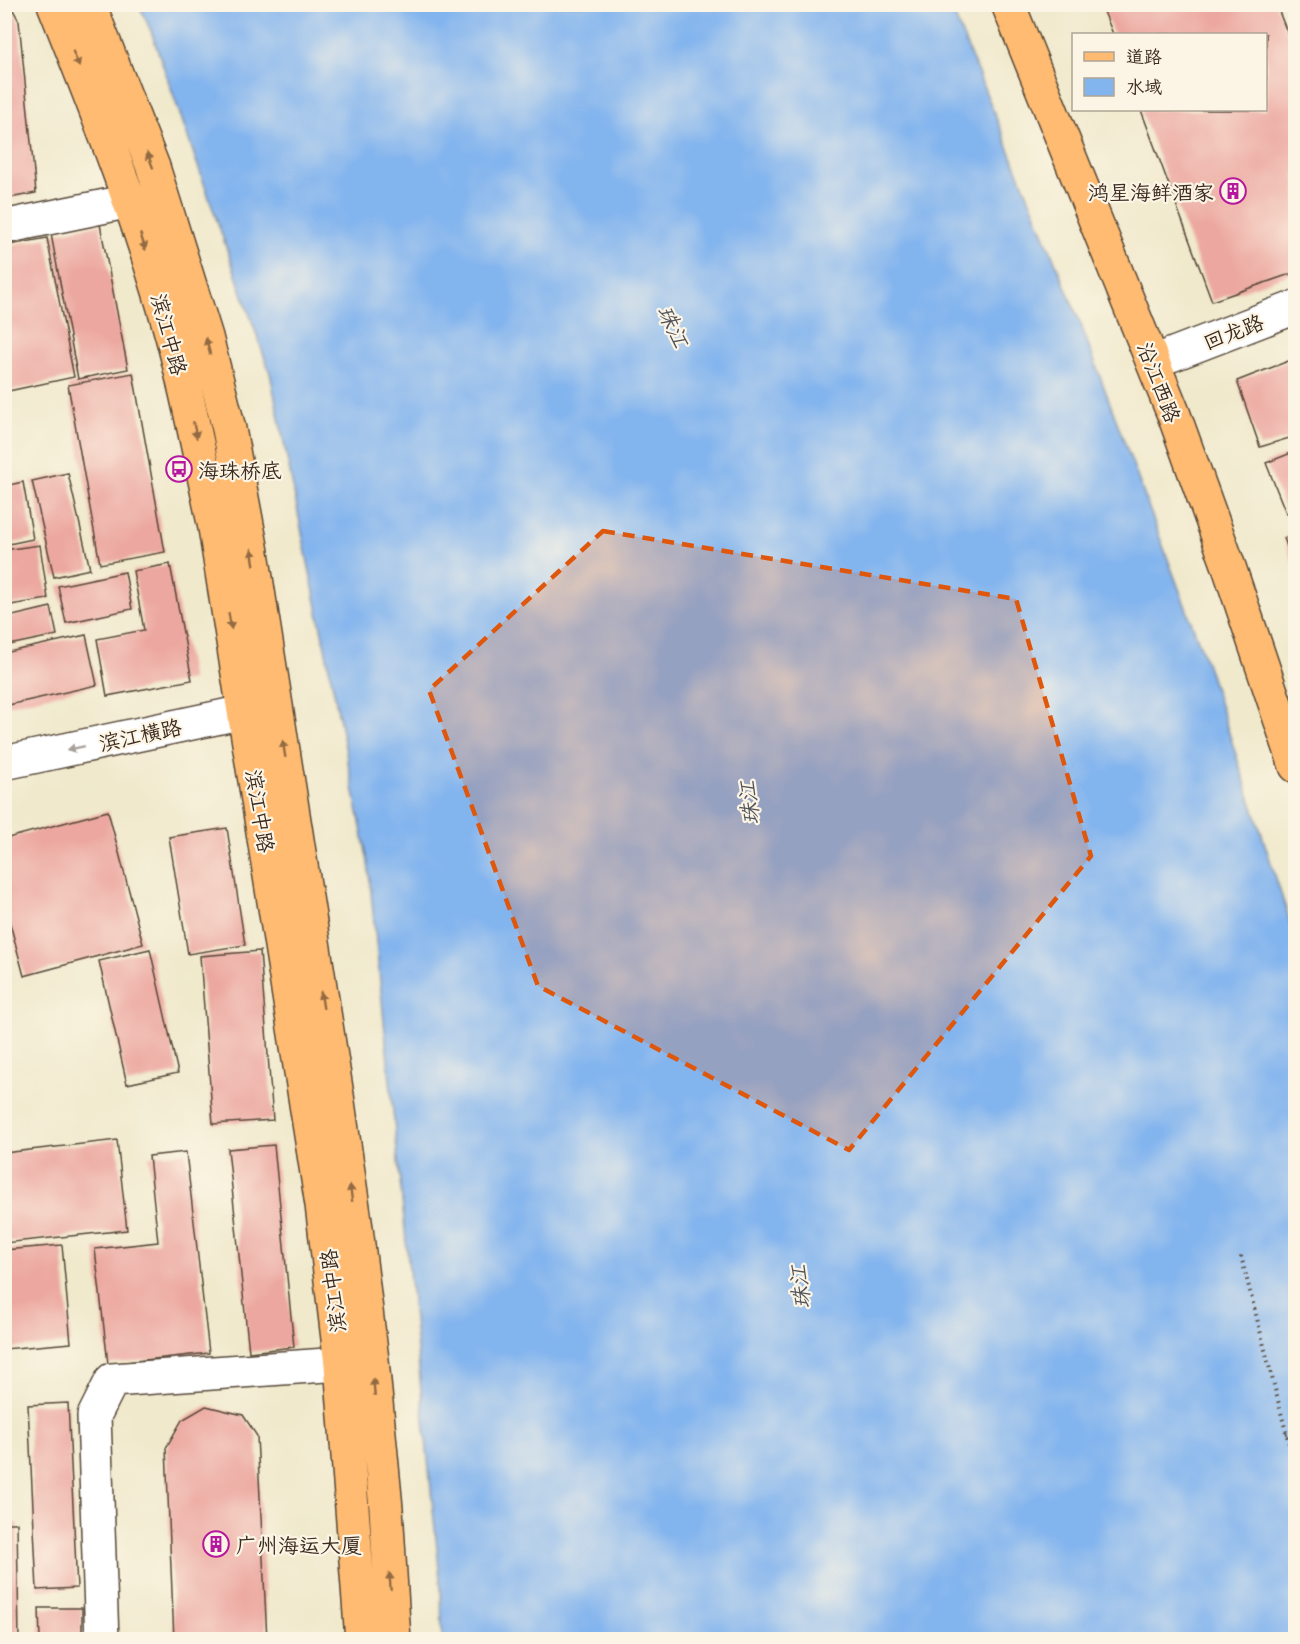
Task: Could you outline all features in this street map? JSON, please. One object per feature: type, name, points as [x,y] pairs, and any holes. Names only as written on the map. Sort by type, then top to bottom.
[{"type":"main road","name":"滨江中路","points":[[54,4],[130,201],[172,337],[195,428],[214,528],[322,1204],[341,1364],[362,1640]]},
{"type":"main road","name":"滨江中路","points":[[89,4],[153,167],[206,337],[229,429],[252,546],[356,1228],[372,1360],[386,1508],[394,1640]]},
{"type":"main road","name":"沿江西路","points":[[1008,4],[1174,415],[1229,567],[1296,766]]},
{"type":"main road","name":"沿江西路","points":[[1029,4],[1072,110]]},
{"type":"main road","name":"沿江西路","points":[[1072,111],[1171,355],[1230,511],[1296,704]]},
{"type":"street","points":[[4,227],[130,201]]},
{"type":"street","name":"回龙路","points":[[1171,355],[1296,307]]},
{"type":"street","name":"滨江横路","points":[[4,763],[277,705]]},
{"type":"street","points":[[102,1640],[94,1416],[112,1380],[341,1364]]},
{"type":"path","points":[[1240,1256],[1296,1471]]},
{"type":"path","points":[[1286,1434],[1296,1432]]},
{"type":"highlighted area","points":[[603,531],[1016,599],[1091,856],[849,1150],[538,986],[429,690]]},
{"type":"water","name":"珠江","points":[[139,5],[950,5],[1081,325],[1205,659],[1295,937],[1295,1639],[442,1639],[441,1589],[368,862],[270,373],[151,31]]},
{"type":"building","points":[[4,4],[10,4],[19,21],[36,193],[4,199]]},
{"type":"building","name":"鸿星海鲜酒家","points":[[1101,4],[1276,4],[1296,55],[1296,272],[1212,301],[1141,111],[1267,111],[1267,33],[1113,33]]},
{"type":"building","points":[[100,224],[128,369],[78,379],[51,234]]},
{"type":"building","points":[[47,238],[74,377],[4,392],[4,246]]},
{"type":"building","points":[[1296,358],[1296,436],[1260,447],[1237,381]]},
{"type":"building","points":[[133,373],[165,552],[100,564],[68,385]]},
{"type":"building","points":[[1296,451],[1296,509],[1286,513],[1266,463]]},
{"type":"building","points":[[68,473],[90,569],[54,577],[32,481]]},
{"type":"building","points":[[23,482],[33,539],[4,545],[4,486]]},
{"type":"building","points":[[1296,533],[1296,568],[1295,568],[1284,538]]},
{"type":"building","points":[[40,545],[48,599],[4,606],[4,550]]},
{"type":"building","points":[[170,564],[192,680],[107,696],[97,639],[144,630],[133,571]]},
{"type":"building","points":[[125,572],[132,609],[66,623],[58,586]]},
{"type":"building","points":[[51,607],[57,635],[4,646],[4,618]]},
{"type":"building","points":[[86,635],[97,685],[4,706],[4,653]]},
{"type":"building","points":[[108,811],[143,944],[24,976],[7,912],[4,913],[4,839]]},
{"type":"building","points":[[227,828],[245,945],[188,954],[169,837]]},
{"type":"building","points":[[150,949],[178,1073],[127,1084],[99,961]]},
{"type":"building","points":[[260,951],[273,1120],[213,1124],[200,956]]},
{"type":"building","points":[[117,1140],[127,1230],[4,1243],[4,1153]]},
{"type":"building","points":[[274,1145],[294,1347],[249,1352],[228,1149]]},
{"type":"building","points":[[186,1152],[209,1353],[108,1364],[95,1249],[158,1242],[149,1156]]},
{"type":"building","points":[[62,1245],[71,1343],[4,1349],[4,1250]]},
{"type":"building","points":[[68,1403],[77,1588],[37,1590],[28,1405]]},
{"type":"building","name":"广州海运大厦","points":[[206,1406],[243,1415],[257,1436],[267,1640],[174,1640],[166,1448],[182,1420]]},
{"type":"building","points":[[4,1523],[17,1523],[19,1640],[4,1640]]},
{"type":"building","points":[[39,1608],[82,1608],[82,1640],[40,1640]]},
{"type":"place","name":"鸿星海鲜酒家","points":[[1233,191]]},
{"type":"place","name":"海珠桥底","points":[[179,469]]},
{"type":"place","name":"广州海运大厦","points":[[216,1544]]}]
